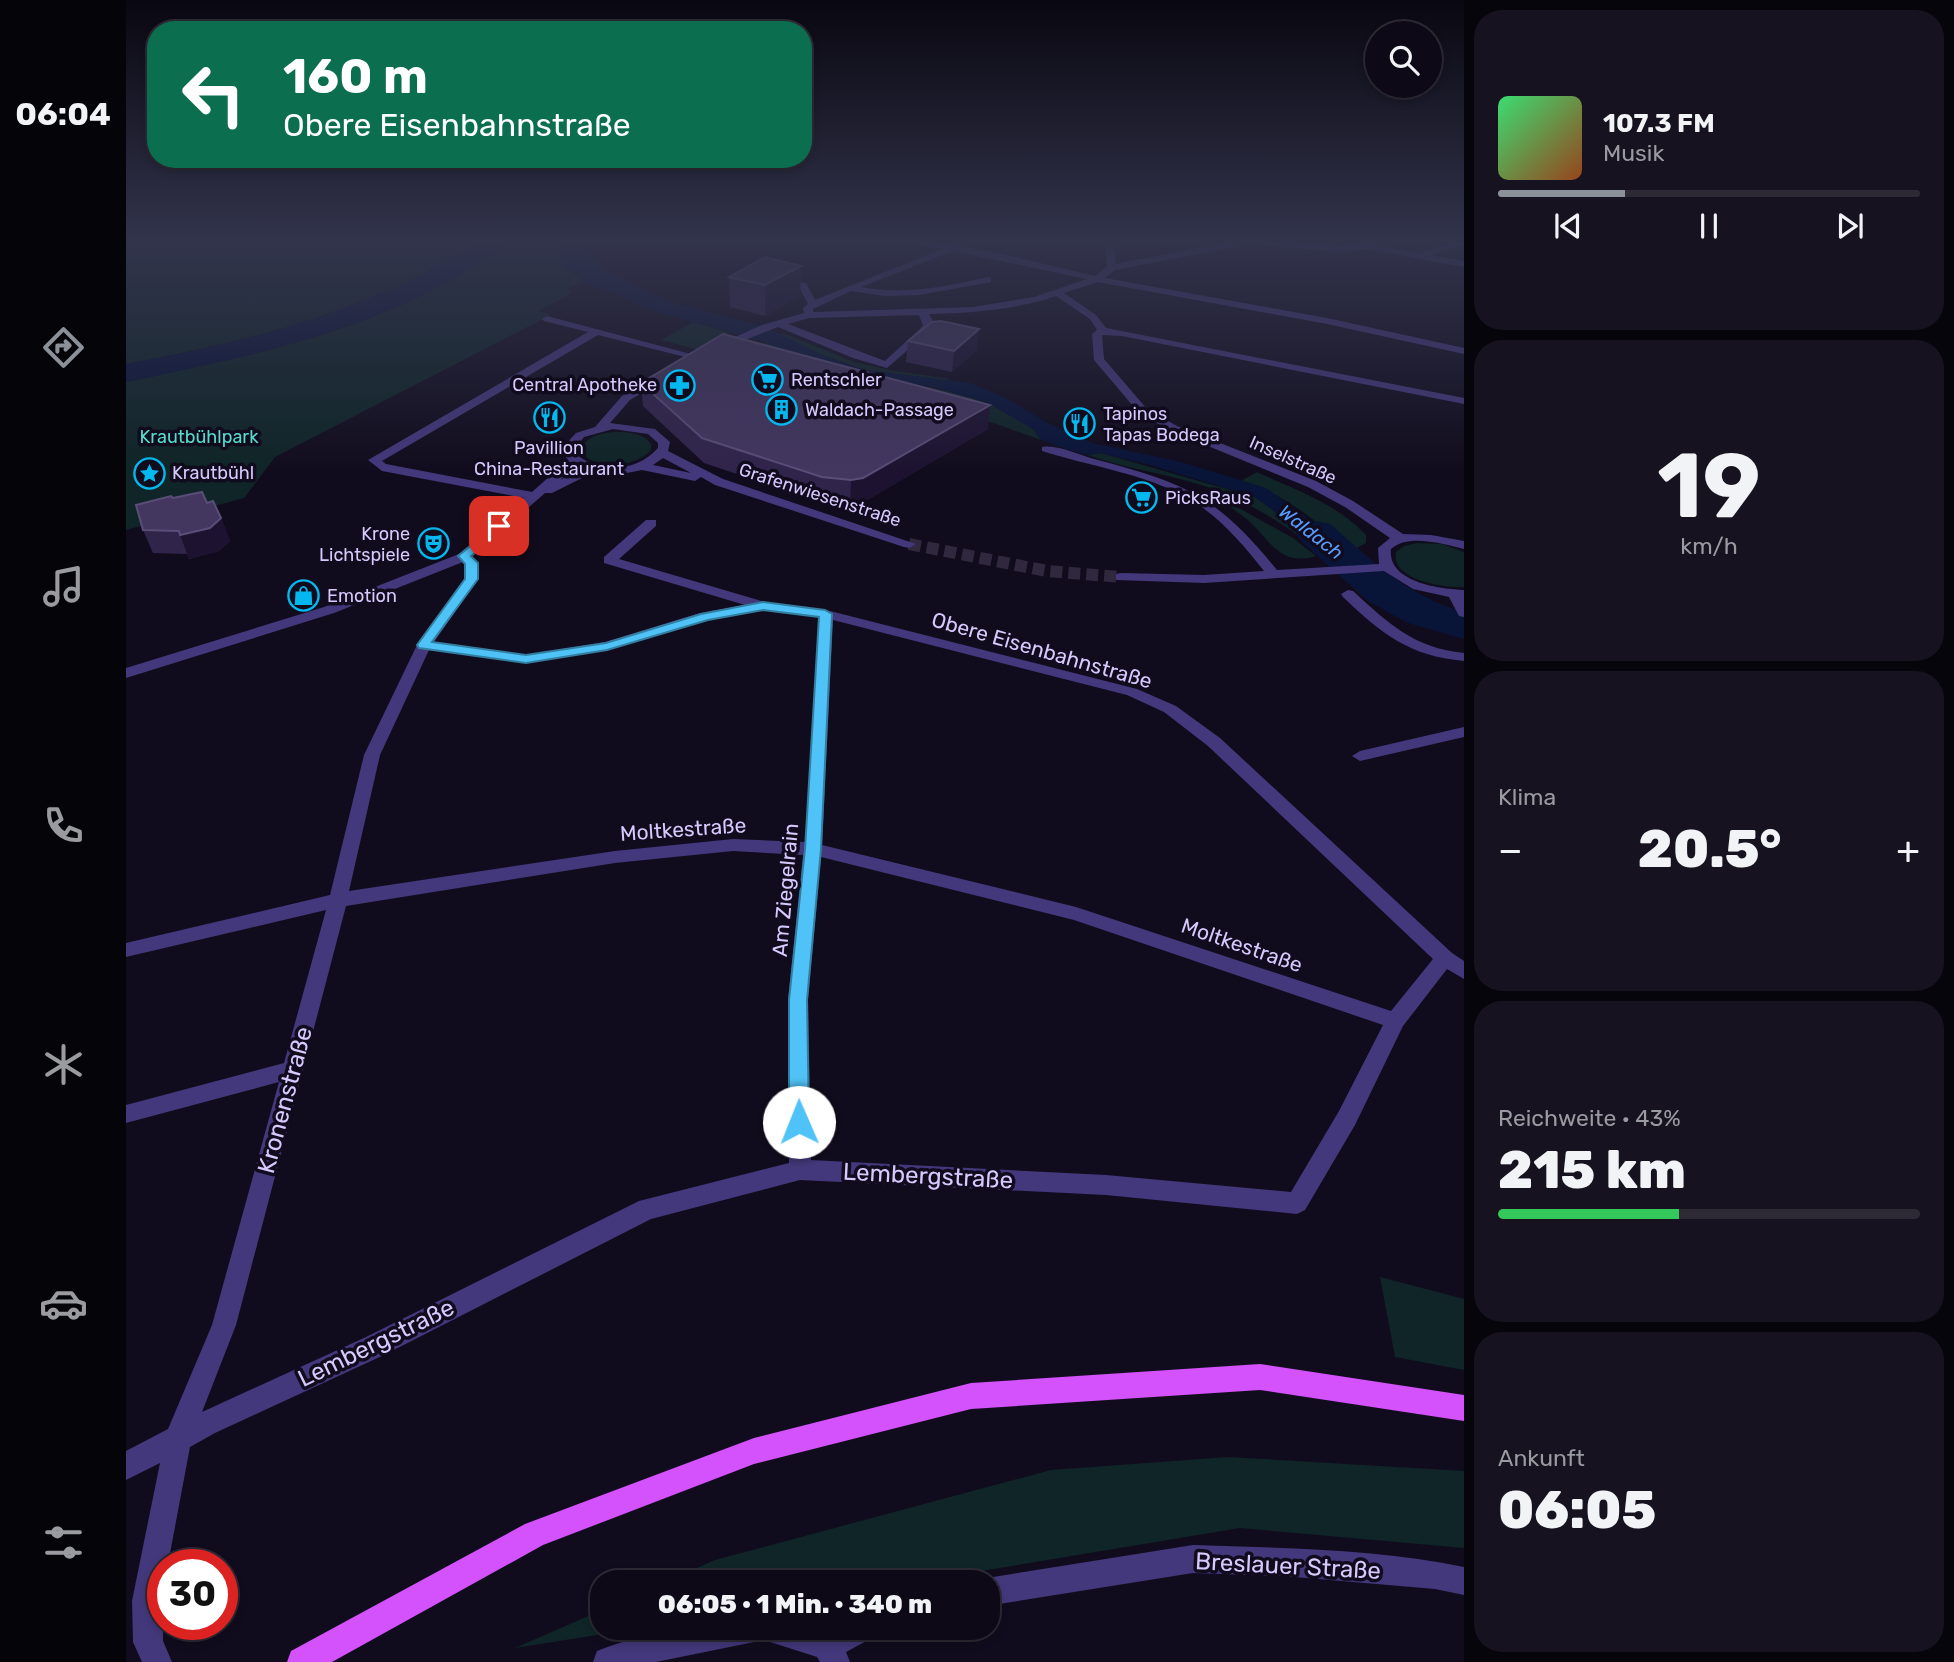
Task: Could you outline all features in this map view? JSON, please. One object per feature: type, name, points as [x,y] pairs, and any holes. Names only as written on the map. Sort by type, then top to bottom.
[{"type":"main road","points":[[302,1662],[535,1534],[754,1451],[971,1396],[1260,1377],[1464,1408]]},
{"type":"street","points":[[686,363],[734,340],[794,317]]},
{"type":"street","points":[[778,323],[870,361],[887,365],[928,327],[925,317]]},
{"type":"street","points":[[1092,317],[1103,331],[1464,401]]},
{"type":"street","points":[[1303,317],[1464,351]]},
{"type":"street","points":[[547,319],[697,357]]},
{"type":"street","points":[[592,469],[535,496],[382,467],[374,460],[598,331]]},
{"type":"street","name":"Inselstraße","points":[[1103,331],[1097,334],[1099,360],[1143,411],[1173,428],[1312,484],[1349,504],[1401,539]]},
{"type":"street","points":[[600,428],[626,398],[675,369]]},
{"type":"street","points":[[615,412],[625,426]]},
{"type":"street","points":[[625,426],[651,431],[660,436],[664,442],[662,453],[641,466],[608,471],[592,469],[574,461],[569,454],[573,440],[600,428],[625,426]]},
{"type":"street","points":[[1046,449],[1177,487],[1219,514],[1241,535],[1274,575]]},
{"type":"street","name":"Grafenwiesenstraße","points":[[662,453],[719,482]]},
{"type":"street","points":[[126,673],[329,610],[464,556],[574,461]]},
{"type":"street","name":"Grafenwiesenstraße","points":[[641,466],[719,482],[909,544]]},
{"type":"street","name":"Obere Eisenbahnstraße","points":[[651,523],[609,560],[763,606],[825,614],[1132,692],[1170,709],[1213,742],[1455,964]]},
{"type":"street","points":[[1382,567],[1384,550],[1390,543],[1401,539],[1432,537],[1464,545]]},
{"type":"street","name":"Kronenstraße","points":[[157,1662],[148,1642],[147,1601],[178,1438],[225,1325],[338,900],[372,755],[424,645],[471,579],[472,563],[464,556]]},
{"type":"street","points":[[1121,577],[1204,579],[1382,567],[1415,585],[1459,594],[1464,613]]},
{"type":"street","points":[[1348,594],[1404,643],[1436,654],[1464,657]]},
{"type":"street","name":"Obere Eisenbahnstraße","points":[[424,645],[526,659],[607,646],[705,617],[763,606]]},
{"type":"street","name":"Am Ziegelrain","points":[[800,1170],[798,1000],[813,849],[825,614]]},
{"type":"street","points":[[1360,756],[1464,732]]},
{"type":"street","name":"Moltkestraße","points":[[126,950],[338,900],[615,857],[733,845],[813,849],[1076,914],[1395,1021]]},
{"type":"street","name":"Lembergstraße","points":[[126,1466],[178,1438],[375,1346],[647,1209],[800,1170],[1106,1185],[1297,1203],[1347,1118],[1395,1021],[1455,964]]},
{"type":"street","points":[[126,1114],[293,1069]]},
{"type":"street","name":"Breslauer Straße","points":[[1000,1590],[1193,1559],[1283,1562],[1435,1575],[1464,1581]]},
{"type":"street","points":[[608,1662],[646,1649],[694,1640]]},
{"type":"street","points":[[799,1640],[831,1654],[848,1640]]},
{"type":"green space","points":[[126,317],[320,317],[264,334],[126,364]]},
{"type":"green space","name":"Krautbühlpark","points":[[548,317],[275,457],[244,498],[126,530],[126,382],[266,351],[370,318]]},
{"type":"green space","points":[[693,322],[730,333],[695,349],[661,340]]},
{"type":"green space","points":[[783,333],[854,362],[951,379],[866,370],[822,355],[779,335]]},
{"type":"green space","points":[[765,342],[825,366],[974,399],[1003,410],[1026,423],[1041,440],[994,423],[743,356]]},
{"type":"green space","points":[[613,432],[639,435],[651,444],[651,450],[636,460],[616,465],[596,462],[581,451],[589,439]]},
{"type":"green space","points":[[1101,453],[1255,497],[1318,543],[1362,583],[1358,584],[1283,525],[1242,502],[1198,484],[1088,455]]},
{"type":"green space","points":[[1257,472],[1342,514],[1366,535],[1366,543],[1349,552],[1300,510],[1271,493],[1241,481]]},
{"type":"green space","points":[[1217,496],[1293,538],[1316,556],[1293,558],[1284,555],[1248,520],[1216,498]]},
{"type":"green space","points":[[1417,543],[1442,544],[1464,552],[1464,587],[1432,584],[1410,576],[1401,569],[1396,562],[1396,552],[1404,546]]},
{"type":"green space","points":[[1380,1277],[1464,1299],[1464,1370],[1395,1357]]},
{"type":"green space","points":[[1228,1457],[1464,1471],[1464,1548],[1240,1528],[987,1570],[692,1570],[715,1560],[1051,1470]]},
{"type":"green space","points":[[590,1615],[590,1636],[515,1648]]},
{"type":"water","points":[[320,317],[373,317],[302,341],[126,382],[126,364],[219,345]]},
{"type":"water","points":[[674,317],[727,317],[766,327],[821,355],[866,370],[970,383],[1002,396],[1048,423],[1092,443],[1181,462],[1266,488],[1335,538],[1377,583],[1362,583],[1318,543],[1255,497],[1150,465],[1101,453],[1088,455],[1066,449],[1041,440],[1033,429],[986,402],[930,386],[887,381],[824,366],[765,342]]},
{"type":"building","points":[[941,321],[979,329],[954,351],[908,341],[932,322]]},
{"type":"building","points":[[723,334],[990,405],[863,478],[851,480],[822,477],[702,438],[641,383]]},
{"type":"building","points":[[202,492],[207,503],[213,501],[221,518],[210,528],[180,535],[179,531],[143,530],[136,505]]},
{"type":"waterway","name":"Waldach","points":[[1316,533],[1383,592],[1424,614],[1464,626]]},
{"type":"tunnel","points":[[909,544],[1047,571],[1121,577]]},
{"type":"place","name":"Rentschler","points":[[768,380]]},
{"type":"place","name":"Central Apotheke","points":[[680,385]]},
{"type":"place","name":"Waldach-Passage","points":[[782,410]]},
{"type":"place","name":"Pavillion China-Restaurant","points":[[549,417]]},
{"type":"place","name":"Tapinos Tapas Bodega","points":[[1080,424]]},
{"type":"place","name":"Krautbühl","points":[[149,473]]},
{"type":"place","name":"PicksRaus","points":[[1142,498]]},
{"type":"place","name":"Krone Lichtspiele","points":[[433,544]]},
{"type":"place","name":"Emotion","points":[[304,596]]},
{"type":"route","points":[[499,526],[464,556],[472,563],[471,579],[424,645],[526,659],[607,646],[705,617],[763,606],[825,614],[813,849],[798,1000],[799,1122]]}]
